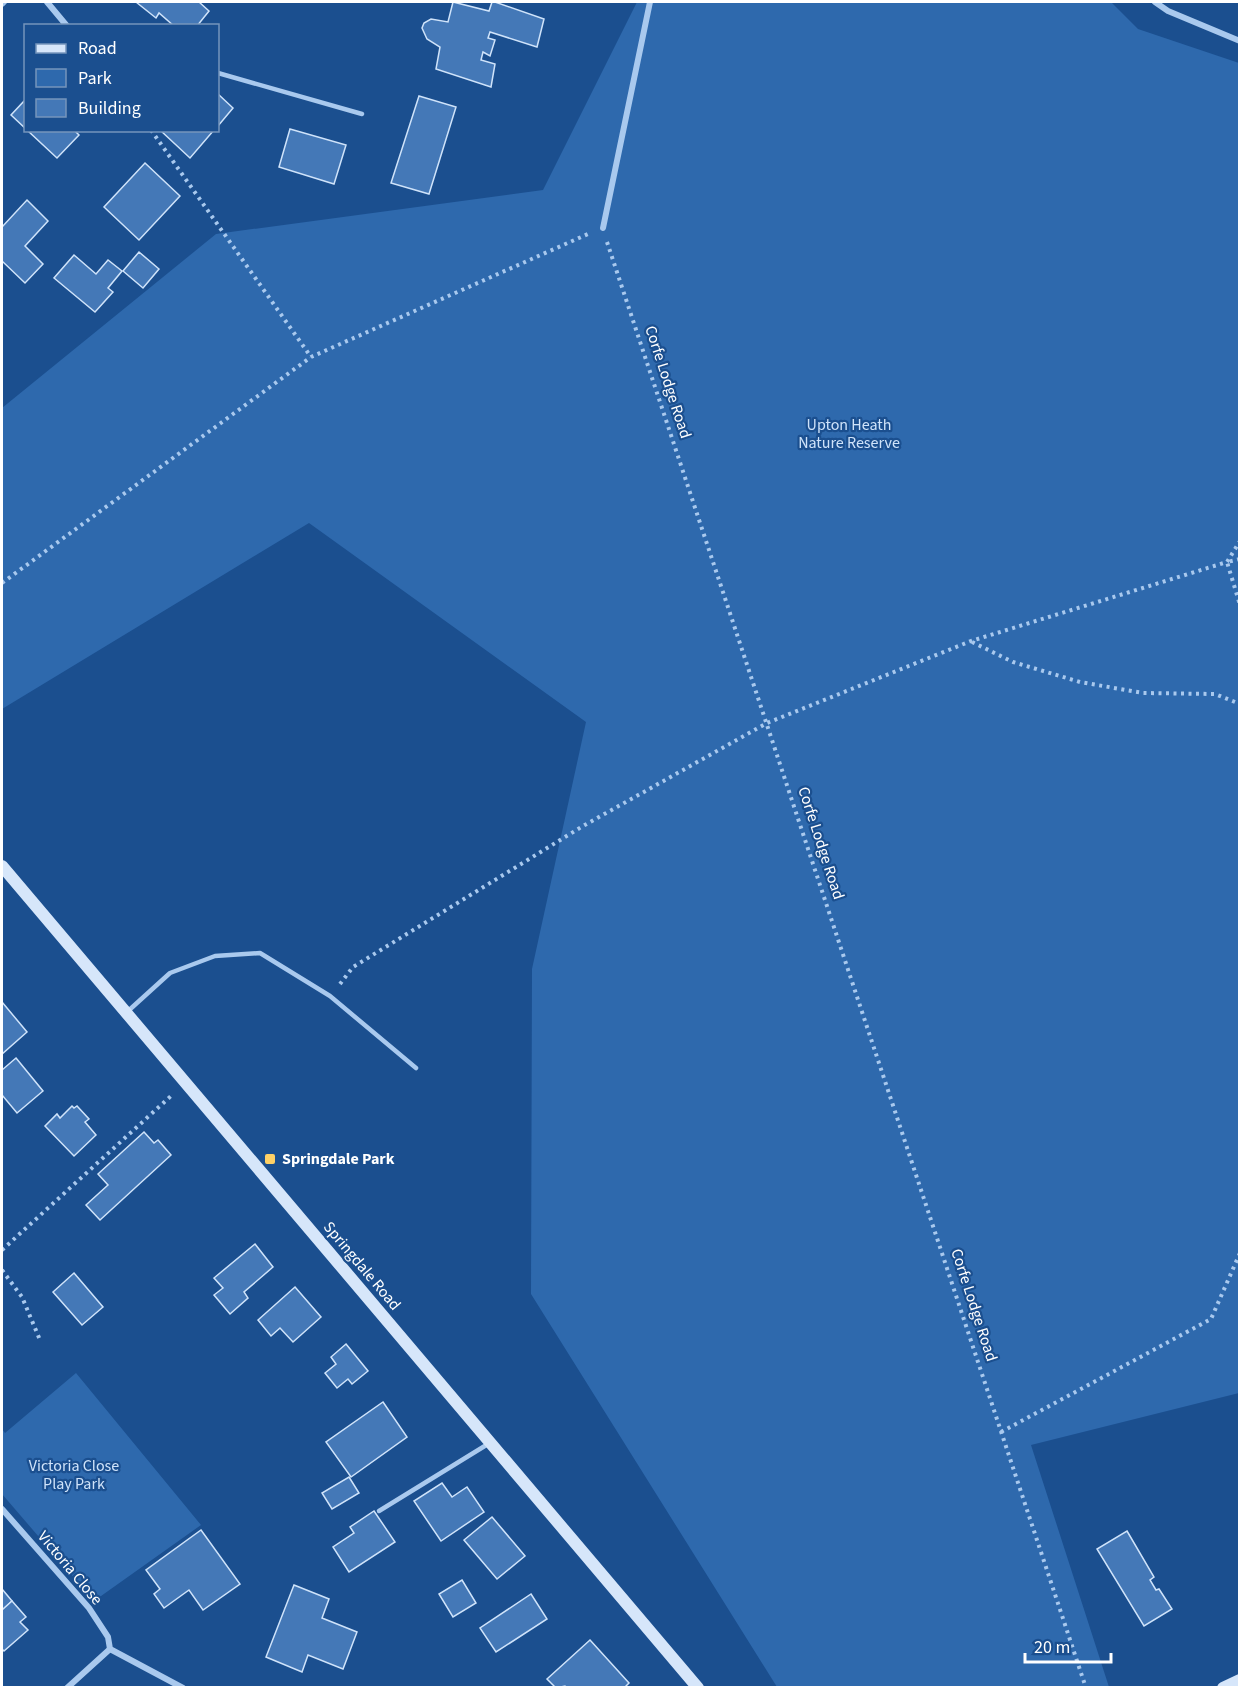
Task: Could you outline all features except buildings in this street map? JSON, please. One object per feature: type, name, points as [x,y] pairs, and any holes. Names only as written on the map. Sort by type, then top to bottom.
[{"type":"street","points":[[47,2],[65,24]]},
{"type":"street","points":[[603,228],[650,2]]},
{"type":"street","points":[[1155,2],[1168,11],[1239,41]]},
{"type":"street","name":"Springdale Road","points":[[2,866],[698,1688]]},
{"type":"street","name":"Victoria Close","points":[[2,1509],[89,1608],[108,1637],[110,1649]]},
{"type":"street","points":[[67,1688],[110,1649],[183,1688]]},
{"type":"street","points":[[1223,1688],[1239,1680]]},
{"type":"lane","points":[[219,73],[362,114]]},
{"type":"lane","points":[[126,1012],[170,973],[215,956],[260,953],[330,996],[416,1068]]},
{"type":"lane","points":[[379,1511],[490,1443]]},
{"type":"path","points":[[152,132],[311,357]]},
{"type":"path","points":[[2,583],[311,357],[603,228]]},
{"type":"path","name":"Corfe Lodge Road","points":[[603,228],[1086,1688]]},
{"type":"path","points":[[1239,541],[1227,562],[1239,604]]},
{"type":"path","points":[[330,996],[353,967],[583,826],[767,723],[971,641],[1239,559]]},
{"type":"path","points":[[971,641],[1013,662],[1080,682],[1143,693],[1215,694],[1239,704]]},
{"type":"path","points":[[2,1250],[185,1082]]},
{"type":"path","points":[[1001,1432],[1211,1319],[1239,1253]]},
{"type":"path","points":[[2,1270],[22,1297],[40,1340]]},
{"type":"green space","name":"Upton Heath Nature Reserve","points":[[637,2],[1111,2],[1138,29],[1239,63],[1239,1393],[1031,1445],[1109,1687],[777,1687],[531,1294],[532,969],[586,722],[309,523],[2,709],[2,408],[216,234],[543,190]]},
{"type":"green space","name":"Victoria Close Play Park","points":[[76,1373],[201,1525],[94,1601],[2,1494],[2,1429],[5,1433]]},
{"type":"place","name":"Springdale Park","points":[[270,1159]]}]
